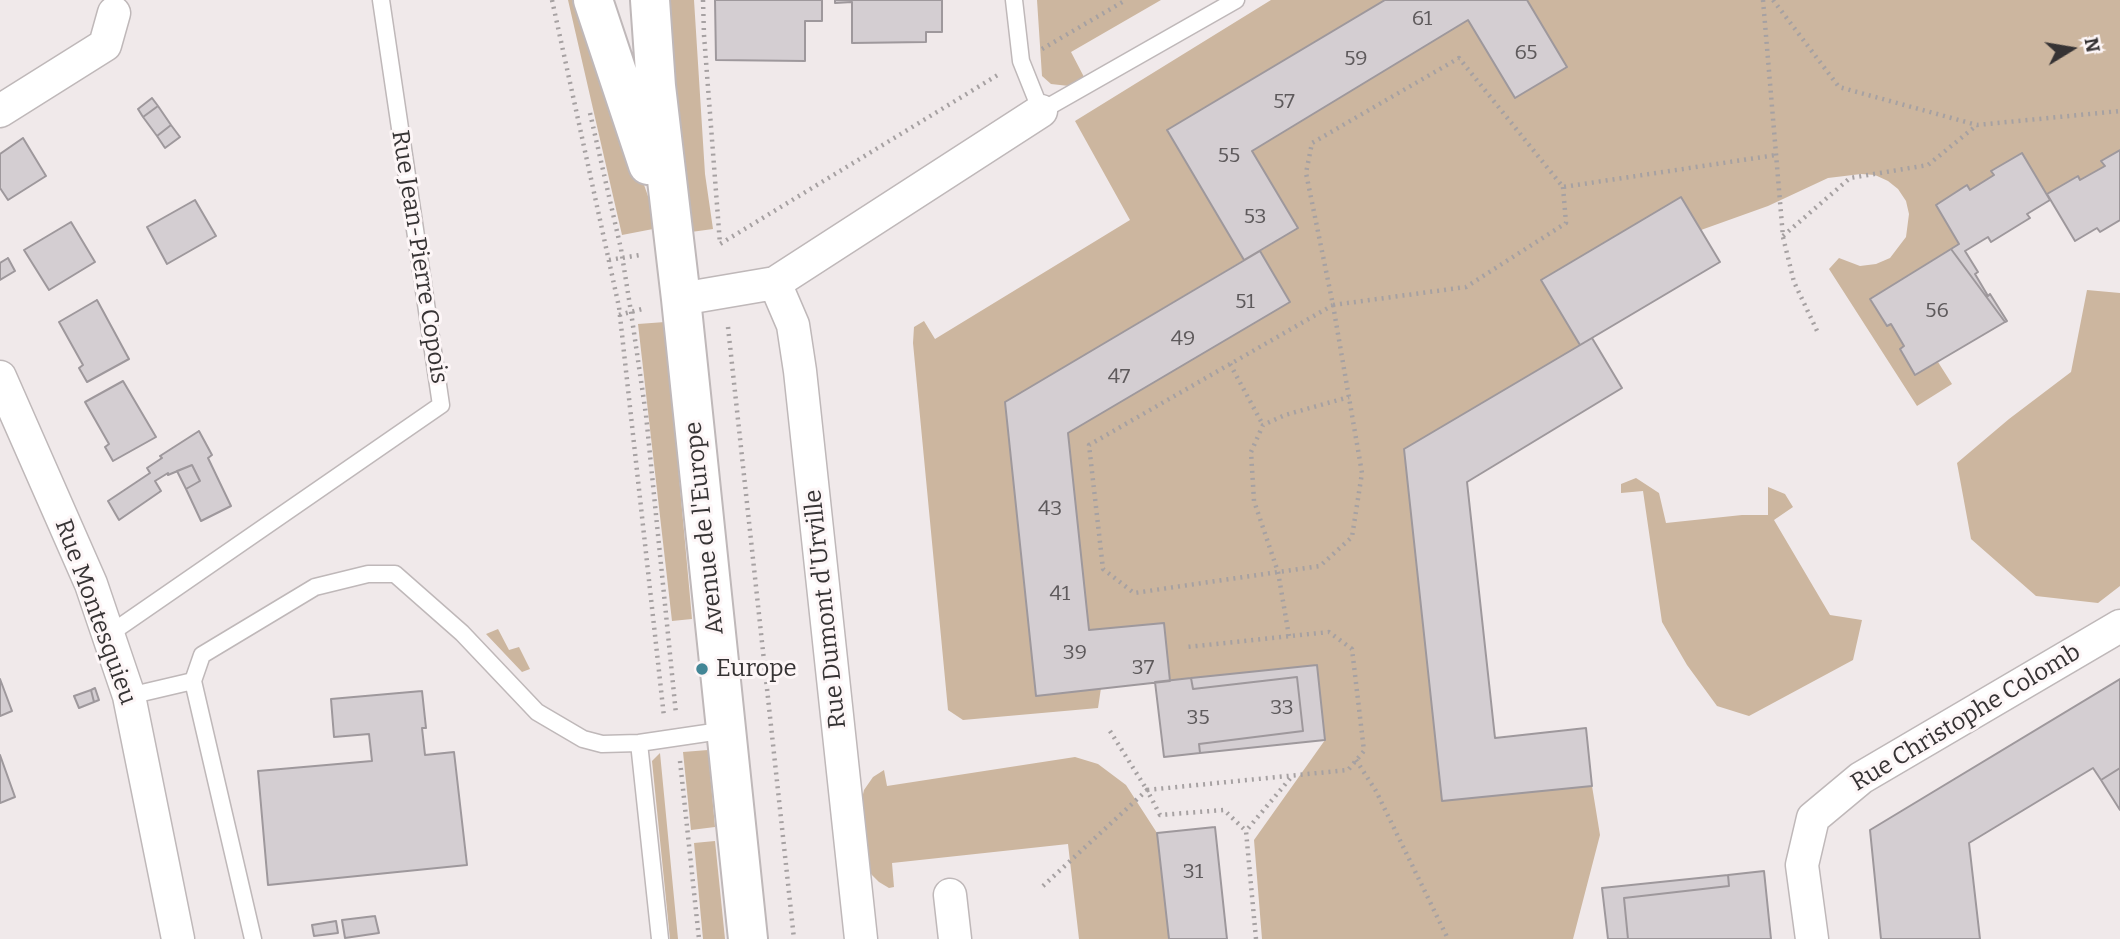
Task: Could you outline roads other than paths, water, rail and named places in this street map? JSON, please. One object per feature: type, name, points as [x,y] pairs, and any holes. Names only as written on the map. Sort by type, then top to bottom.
[{"type":"street","points":[[593,0],[674,243]]},
{"type":"street","points":[[650,0],[656,86],[674,243]]},
{"type":"street","points":[[0,111],[105,45],[114,13]]},
{"type":"street","points":[[681,299],[775,283],[1041,111]]},
{"type":"street","name":"Avenue de l'Europe","points":[[674,243],[748,939]]},
{"type":"street","name":"Rue Dumont d'Urville","points":[[775,283],[793,325],[800,371],[860,939]]},
{"type":"street","name":"Rue Montesquieu","points":[[0,377],[91,584],[129,696],[178,939]]},
{"type":"street","name":"Rue Christophe Colomb","points":[[1812,939],[1802,865],[1813,818],[1861,778],[2120,626]]},
{"type":"street","points":[[950,895],[955,939]]},
{"type":"lane","name":"Rue Jean-Pierre Copois","points":[[108,635],[441,405],[380,0]]},
{"type":"lane","points":[[1014,0],[1021,61],[1041,111],[1236,0]]},
{"type":"lane","points":[[253,939],[194,681],[202,655],[315,587],[368,574],[394,574],[462,633],[537,712],[583,739],[603,744],[639,743],[727,730]]},
{"type":"lane","points":[[129,696],[194,681]]},
{"type":"lane","points":[[639,743],[660,939]]},
{"type":"place","name":"Europe","points":[[702,669]]}]
